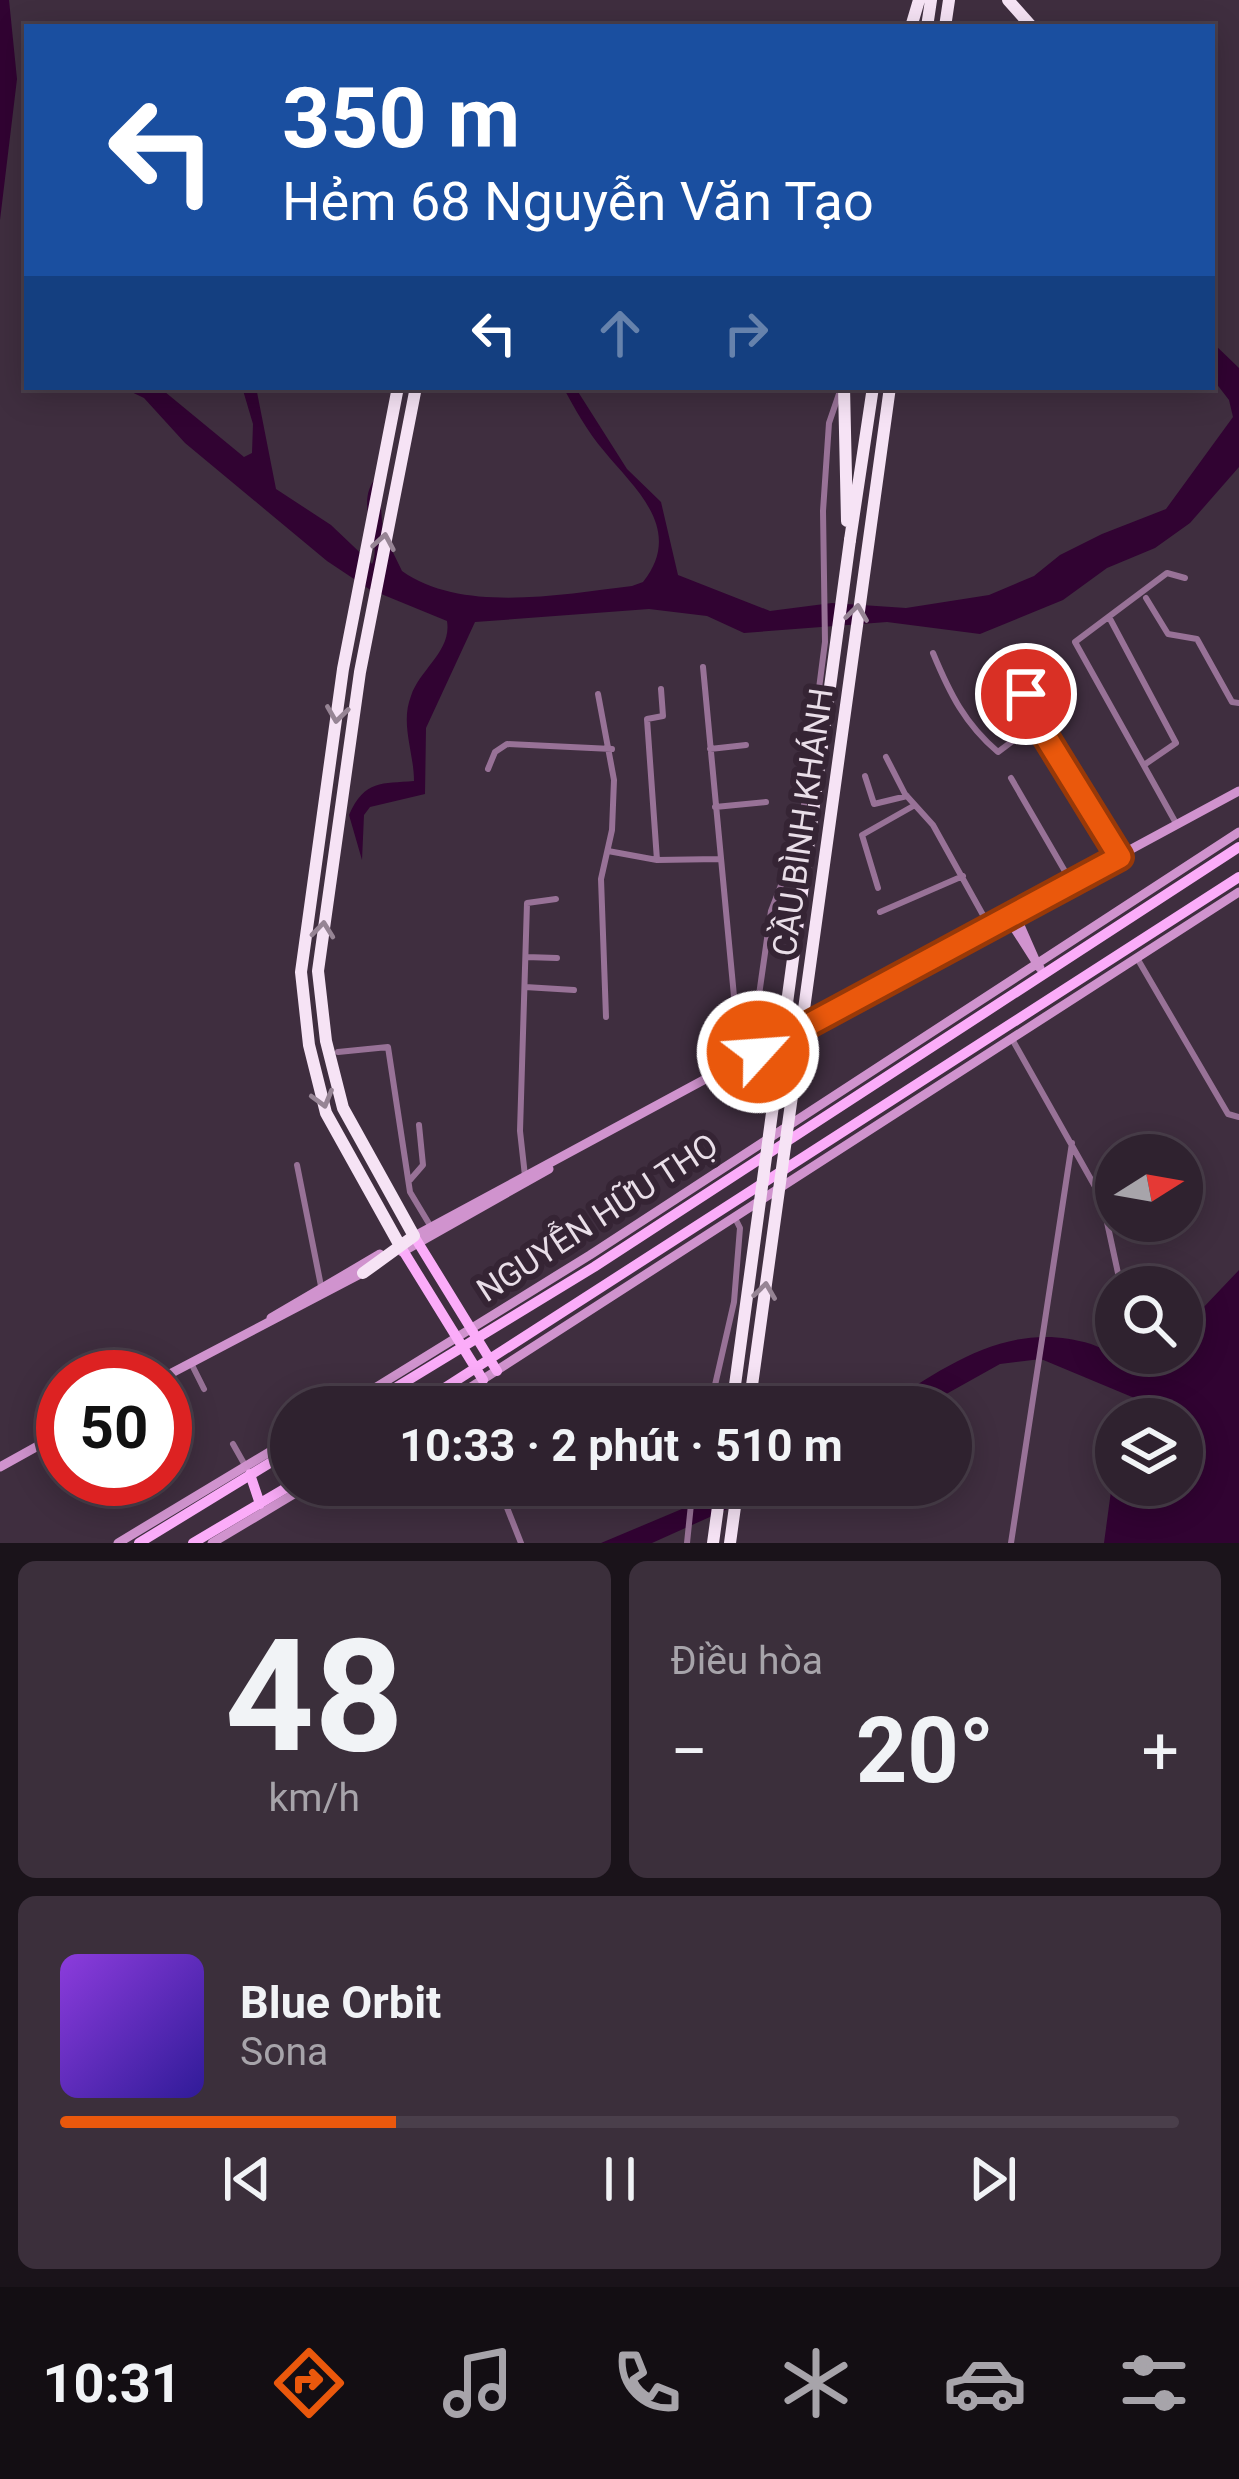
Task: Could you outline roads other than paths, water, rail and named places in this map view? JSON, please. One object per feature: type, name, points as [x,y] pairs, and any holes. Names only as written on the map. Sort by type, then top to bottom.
[{"type":"highway","points":[[1008,0],[1029,24]]},
{"type":"highway","points":[[363,1273],[416,1239],[343,1108],[326,1041],[318,971],[372,606],[398,390]]},
{"type":"highway","points":[[401,1247],[326,1113],[309,1045],[301,972],[356,598],[415,390]]},
{"type":"highway","points":[[843,390],[850,540]]},
{"type":"highway","points":[[850,540],[873,390]]},
{"type":"highway","name":"CẦU BÌNH KHÁNH","points":[[752,1386],[890,390]]},
{"type":"highway","name":"CẦU BÌNH KHÁNH","points":[[735,1386],[850,540]]},
{"type":"highway","points":[[713,1543],[718,1506]]},
{"type":"highway","points":[[730,1543],[735,1506]]},
{"type":"main road","points":[[416,1239],[1239,791]]},
{"type":"main road","name":"NGUYỄN HỮU THỌ","points":[[1041,969],[1239,832]]},
{"type":"main road","name":"NGUYỄN HỮU THỌ","points":[[382,1386],[474,1335],[1041,969],[1239,847]]},
{"type":"main road","points":[[1059,1000],[1239,877]]},
{"type":"main road","points":[[1059,1000],[1136,958],[1239,892]]},
{"type":"main road","points":[[1011,916],[1059,1000]]},
{"type":"main road","name":"NGUYỄN HỮU THỌ","points":[[456,1386],[735,1218],[1012,1039],[1059,1000]]},
{"type":"main road","name":"NGUYỄN HỮU THỌ","points":[[493,1366],[962,1057],[1059,1000]]},
{"type":"main road","points":[[416,1239],[551,1166]]},
{"type":"main road","points":[[416,1239],[493,1366]]},
{"type":"main road","points":[[192,1362],[321,1286],[401,1247],[479,1374]]},
{"type":"main road","points":[[271,1318],[363,1273]]},
{"type":"main road","name":"NGUYỄN HỮU THỌ","points":[[396,1386],[460,1343]]},
{"type":"main road","name":"NGUYỄN HỮU THỌ","points":[[470,1386],[479,1374]]},
{"type":"main road","points":[[0,1467],[36,1447]]},
{"type":"main road","points":[[139,1543],[270,1454]]},
{"type":"main road","points":[[247,1470],[270,1460]]},
{"type":"main road","points":[[247,1470],[260,1504]]},
{"type":"main road","points":[[118,1543],[204,1497]]},
{"type":"main road","points":[[193,1543],[270,1498]]},
{"type":"main road","points":[[212,1543],[274,1506]]},
{"type":"street","points":[[758,1052],[757,1009],[771,911],[800,836],[825,642],[823,511],[829,423],[842,390]]},
{"type":"street","points":[[1177,825],[1076,642],[1167,573],[1185,578]]},
{"type":"street","points":[[1146,598],[1168,634],[1197,639],[1232,702],[1239,703]]},
{"type":"street","points":[[1108,615],[1177,743],[1144,765]]},
{"type":"street","points":[[933,652],[953,700],[979,740],[998,752],[1038,722]]},
{"type":"street","points":[[703,667],[740,1064]]},
{"type":"street","points":[[1029,668],[1026,701],[1120,857]]},
{"type":"street","points":[[657,860],[647,719],[663,716],[661,689]]},
{"type":"street","points":[[598,694],[612,749],[614,806],[601,879],[606,1017]]},
{"type":"street","points":[[488,770],[495,752],[507,744],[612,749]]},
{"type":"street","points":[[710,749],[746,745]]},
{"type":"street","points":[[886,757],[990,927]]},
{"type":"street","points":[[865,776],[874,804],[907,796]]},
{"type":"street","points":[[1011,778],[1072,883]]},
{"type":"street","points":[[715,806],[766,802]]},
{"type":"street","points":[[878,889],[862,835],[915,805]]},
{"type":"street","points":[[608,851],[657,860],[719,859]]},
{"type":"street","points":[[880,912],[962,876]]},
{"type":"street","points":[[525,1176],[520,1131],[526,907],[529,899],[556,899]]},
{"type":"street","points":[[526,957],[557,958]]},
{"type":"street","points":[[1136,958],[1228,1114],[1239,1117]]},
{"type":"street","points":[[525,987],[574,990]]},
{"type":"street","points":[[1012,1039],[1106,1211],[1117,1266]]},
{"type":"street","points":[[338,1052],[388,1047],[411,1196],[431,1227]]},
{"type":"street","points":[[410,1180],[423,1165],[418,1125]]},
{"type":"street","points":[[1012,1543],[1072,1143]]},
{"type":"street","points":[[297,1165],[321,1286]]},
{"type":"street","points":[[715,1386],[734,1302],[740,1228],[735,1218]]},
{"type":"street","points":[[192,1365],[204,1389]]},
{"type":"street","points":[[233,1444],[247,1470]]},
{"type":"street","points":[[506,1506],[521,1543]]},
{"type":"street","points":[[687,1543],[689,1506]]}]
